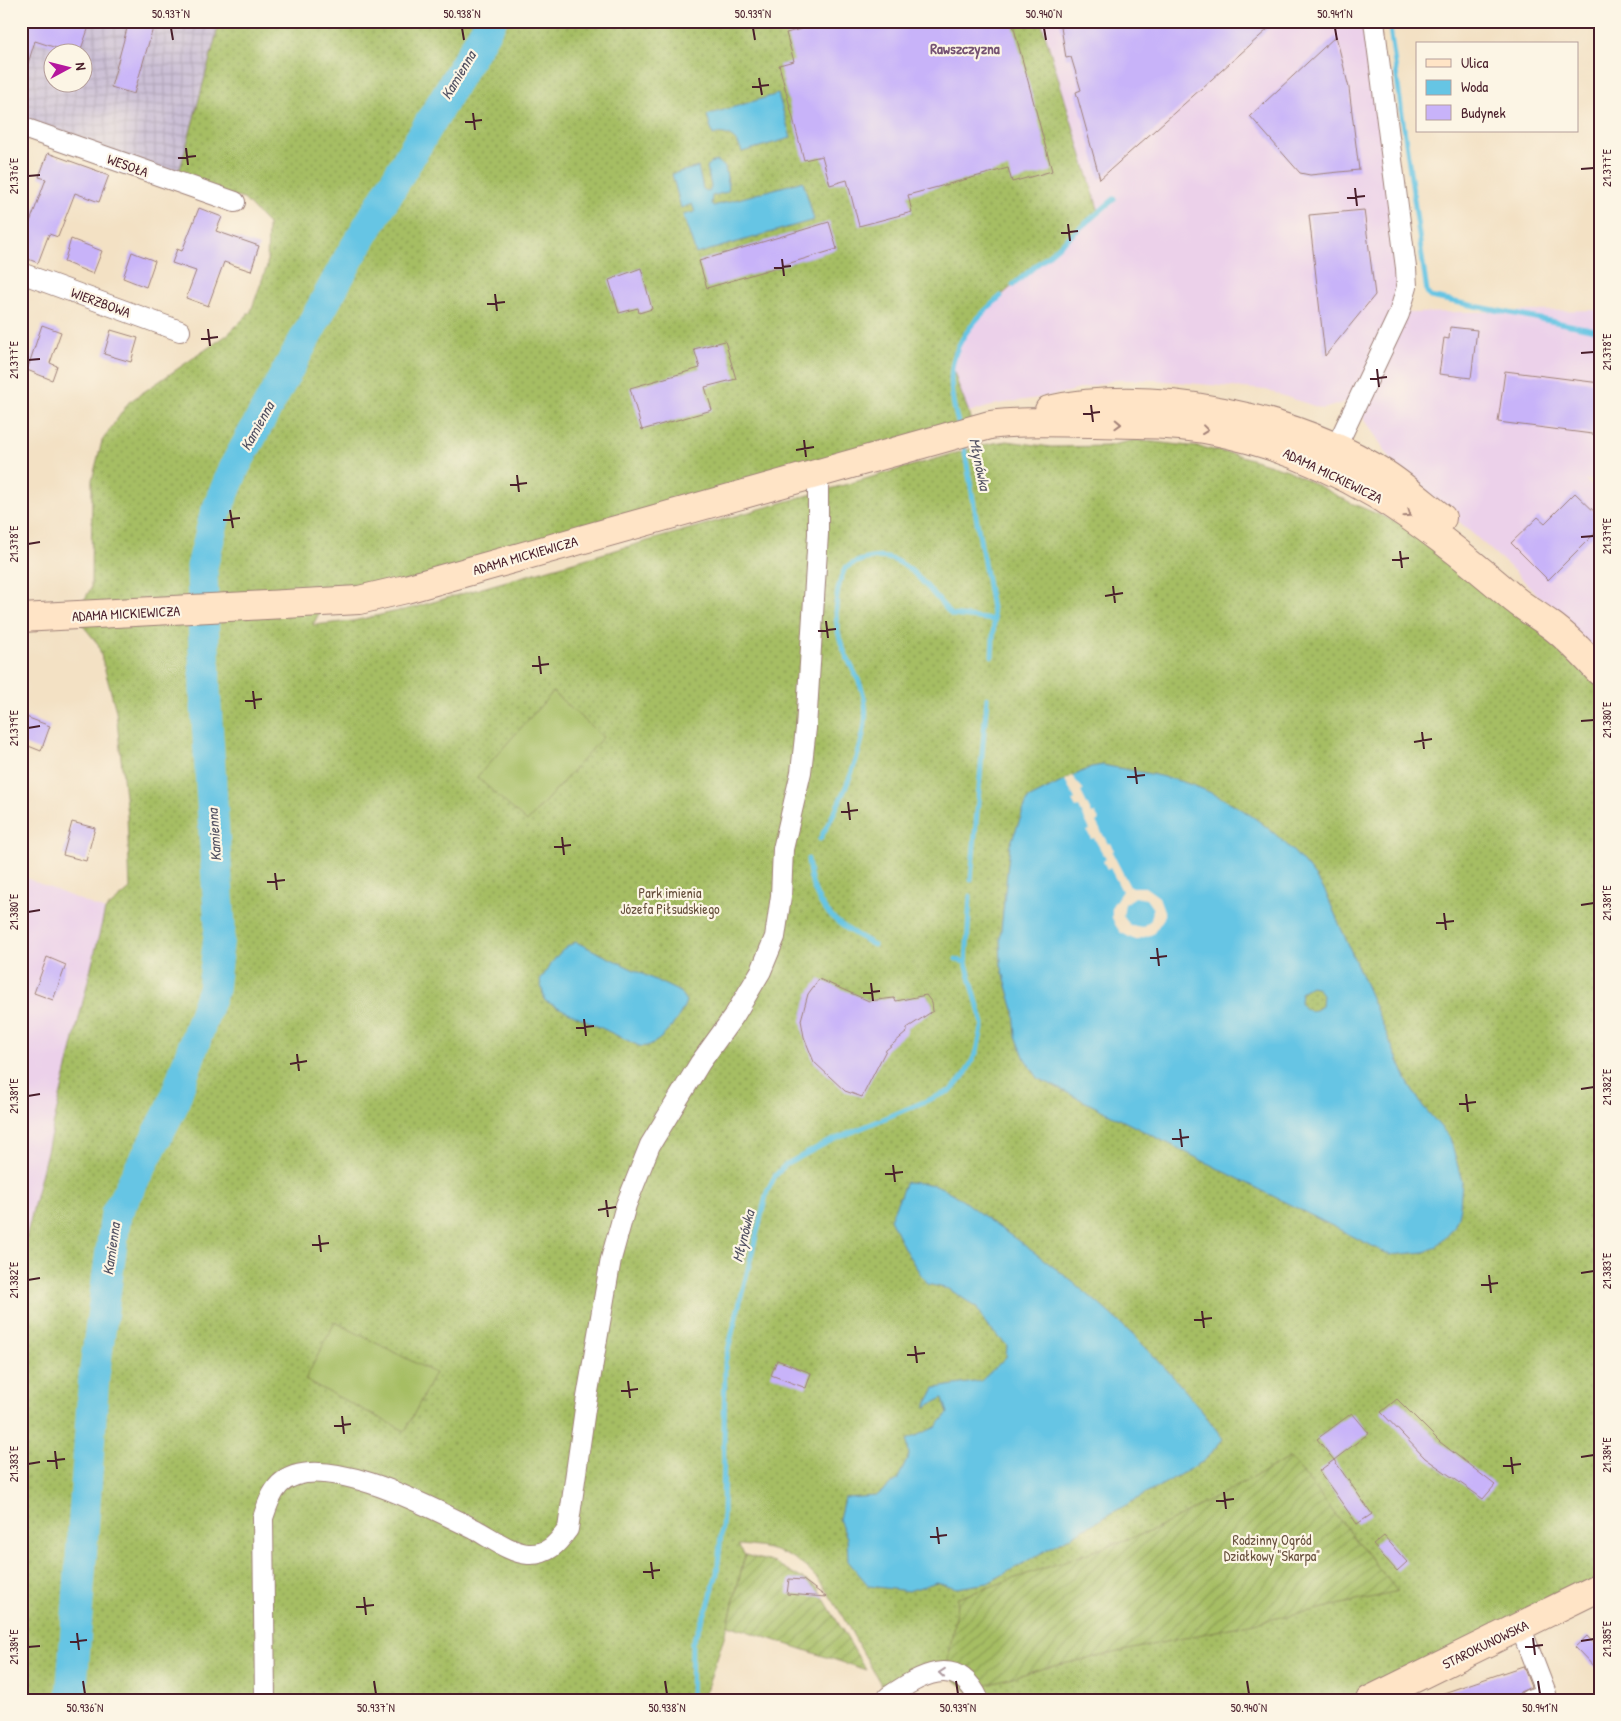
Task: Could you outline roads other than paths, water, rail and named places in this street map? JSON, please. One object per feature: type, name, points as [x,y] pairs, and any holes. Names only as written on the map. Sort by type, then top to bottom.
[{"type":"street","points":[[1331,458],[1399,314],[1406,287],[1406,268],[1374,21]]},
{"type":"street","name":"WESOŁA","points":[[21,127],[235,202]]},
{"type":"street","name":"WIERZBOWA","points":[[21,273],[180,331]]},
{"type":"street","name":"ADAMA MICKIEWICZA","points":[[21,618],[359,600],[391,593],[975,429],[1017,421],[1048,410],[1075,404],[1111,402],[1154,403],[1244,416],[1304,436],[1380,496],[1452,546],[1526,609],[1549,623]]},
{"type":"street","name":"ADAMA MICKIEWICZA","points":[[1017,421],[1157,425],[1214,431],[1275,447],[1331,458],[1360,460],[1409,491],[1531,596],[1549,623],[1600,672]]},
{"type":"street","points":[[1347,422],[1360,460]]},
{"type":"street","name":"ADAMA MICKIEWICZA","points":[[1304,436],[1347,422]]},
{"type":"street","points":[[265,1700],[263,1518],[270,1498],[281,1483],[302,1474],[322,1471],[379,1486],[438,1510],[507,1547],[527,1554],[545,1552],[556,1546],[568,1529],[585,1409],[611,1258],[626,1205],[650,1145],[700,1063],[734,1016],[761,971],[775,937],[781,896],[783,849],[801,772],[806,728],[818,534],[818,487],[815,474]]},
{"type":"street","name":"STAROKUNOWSKA","points":[[1370,1700],[1402,1692],[1520,1626],[1600,1587]]},
{"type":"street","points":[[1520,1626],[1546,1694],[1529,1700]]},
{"type":"street","points":[[887,1698],[917,1678],[930,1673],[946,1673],[961,1677],[973,1688],[979,1700]]},
{"type":"water","points":[[778,94],[791,138],[742,152],[738,143],[731,137],[722,134],[713,135],[707,115]]},
{"type":"water","points":[[716,161],[725,167],[729,188],[727,192],[712,196],[711,203],[713,206],[803,181],[814,220],[696,254],[683,215],[695,212],[692,204],[681,208],[672,174],[698,167],[703,189],[709,192],[711,187],[707,167],[710,163]]},
{"type":"water","points":[[1103,765],[1170,778],[1212,793],[1231,803],[1250,815],[1283,842],[1312,873],[1325,891],[1407,1081],[1422,1105],[1450,1138],[1462,1181],[1460,1207],[1454,1227],[1436,1247],[1425,1252],[1390,1255],[1038,1078],[1025,1059],[1016,1036],[1014,1010],[1001,965],[1000,939],[1010,845],[1028,799],[1091,767]],"holes":[[[1311,986],[1316,987],[1323,995],[1322,1006],[1315,1010],[1307,1010],[1300,1002],[1301,992]]]},
{"type":"water","points":[[576,942],[680,992],[686,1001],[684,1007],[674,1023],[661,1038],[646,1046],[639,1046],[545,1001],[540,981],[559,953]]},
{"type":"water","points":[[906,1182],[924,1183],[947,1190],[1058,1270],[1118,1321],[1146,1348],[1199,1407],[1223,1439],[1204,1461],[988,1583],[957,1588],[937,1582],[908,1591],[869,1586],[848,1561],[847,1538],[839,1519],[844,1498],[876,1496],[897,1480],[909,1456],[907,1440],[936,1427],[948,1413],[943,1398],[925,1407],[935,1388],[981,1381],[1006,1357],[1007,1345],[987,1326],[976,1307],[949,1289],[927,1284],[905,1250],[890,1219]]},
{"type":"waterway","name":"Kamienna","points":[[71,1700],[94,1376],[116,1214],[172,1107],[213,989],[220,927],[205,690],[202,567],[215,515],[235,466],[349,258],[491,21]]},
{"type":"waterway","points":[[1389,21],[1427,292],[1430,297],[1600,331]]},
{"type":"waterway","name":"Młynówka","points":[[1013,285],[1114,199]]},
{"type":"waterway","name":"Młynówka","points":[[959,426],[953,404],[951,385],[952,368],[956,353],[962,338],[972,324],[1001,296]]},
{"type":"waterway","name":"Młynówka","points":[[963,441],[994,620],[992,656]]},
{"type":"waterway","points":[[820,839],[852,773],[863,736],[865,718],[865,703],[862,690],[845,653],[838,632],[836,610],[838,589],[845,568],[863,560],[879,557],[893,560],[906,566],[917,576],[952,615],[994,620]]},
{"type":"waterway","name":"Młynówka","points":[[971,880],[987,698]]},
{"type":"waterway","points":[[808,859],[810,876],[820,902],[847,929],[874,945]]},
{"type":"waterway","name":"Młynówka","points":[[691,1700],[692,1643],[708,1606],[717,1573],[723,1517],[725,1362],[767,1192],[775,1176],[785,1165],[826,1143],[952,1090],[966,1073],[977,1051],[983,1024],[966,963],[970,896]]},
{"type":"waterway","points":[[956,959],[966,963]]},
{"type":"district","name":"Rawszczyzna","points":[[965,48]]},
{"type":"park label","name":"Park imienia Józefa Piłsudskiego","points":[[670,900]]},
{"type":"park label","name":"Rodzinny Ogród Działkowy \"Skarpa\"","points":[[1272,1548]]}]
